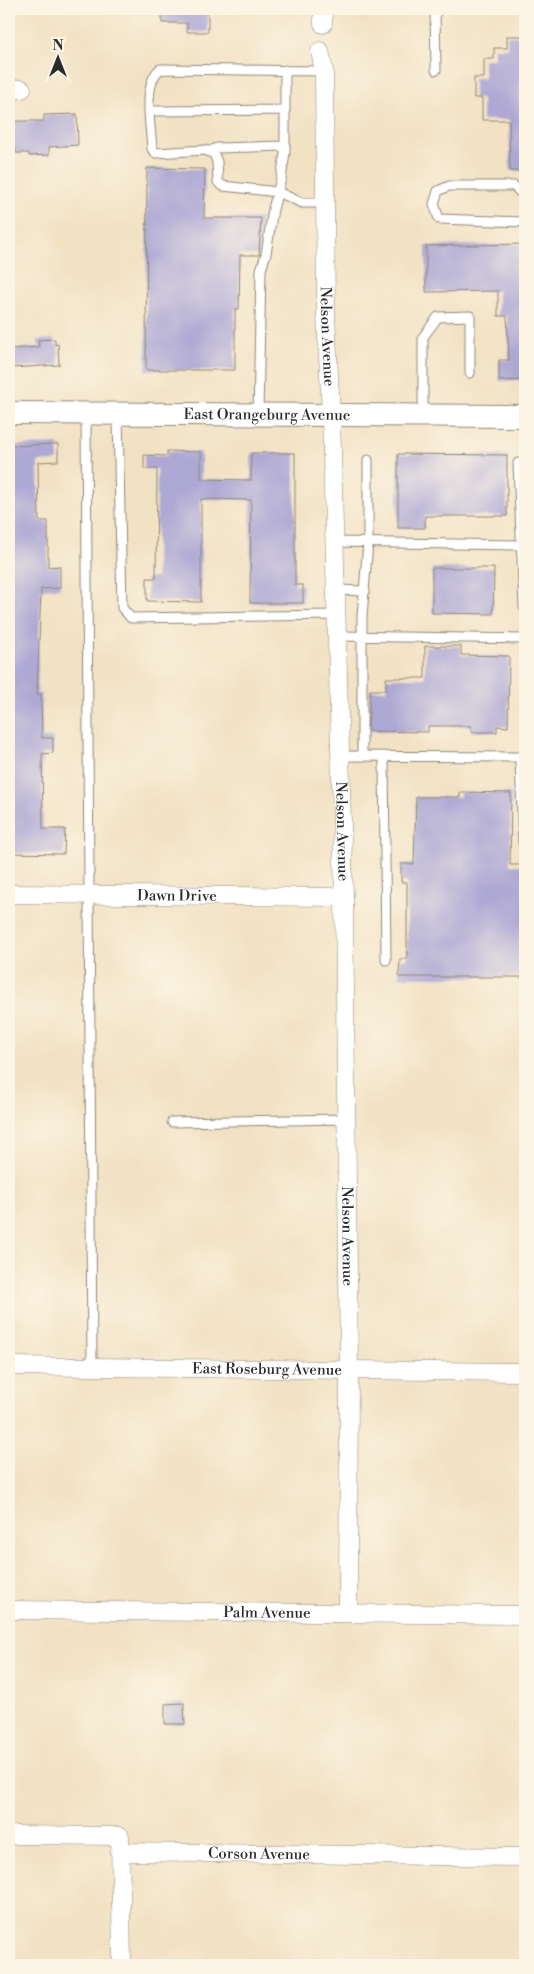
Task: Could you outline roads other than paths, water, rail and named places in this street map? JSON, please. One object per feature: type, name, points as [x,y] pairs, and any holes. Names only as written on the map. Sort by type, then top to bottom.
[{"type":"street","name":"Nelson Avenue","points":[[320,51],[324,71],[326,315],[331,415],[344,897],[349,1370],[348,1612]]},
{"type":"street","name":"East Orangeburg Avenue","points":[[9,413],[525,416]]},
{"type":"street","name":"Dawn Drive","points":[[9,894],[344,897]]},
{"type":"street","name":"East Roseburg Avenue","points":[[9,1366],[525,1372]]},
{"type":"street","name":"Palm Avenue","points":[[9,1610],[525,1615]]},
{"type":"street","points":[[9,1835],[120,1836],[122,1965]]},
{"type":"street","name":"Corson Avenue","points":[[120,1852],[525,1857]]},
{"type":"lane","points":[[435,9],[436,70]]},
{"type":"lane","points":[[324,71],[160,69],[154,74],[149,86],[152,149],[156,153],[205,150],[214,154],[218,162],[218,182],[222,186],[278,192],[302,204],[325,204]]},
{"type":"lane","points":[[258,414],[260,270],[266,254],[285,146],[286,70]]},
{"type":"lane","points":[[150,111],[285,110]]},
{"type":"lane","points":[[210,152],[217,148],[285,146]]},
{"type":"lane","points":[[525,197],[514,186],[448,186],[438,191],[434,204],[439,219],[525,222]]},
{"type":"lane","points":[[423,415],[423,336],[438,318],[470,316],[470,373]]},
{"type":"lane","points":[[86,413],[92,1367]]},
{"type":"lane","points":[[118,414],[122,608],[131,618],[336,615]]},
{"type":"lane","points":[[362,756],[363,637],[368,543],[368,460]]},
{"type":"lane","points":[[518,463],[524,563],[524,607]]},
{"type":"lane","points":[[334,542],[522,545]]},
{"type":"lane","points":[[336,590],[365,591]]},
{"type":"lane","points":[[337,636],[525,639]]},
{"type":"lane","points":[[340,756],[523,757],[523,843]]},
{"type":"lane","points":[[384,756],[386,960]]},
{"type":"lane","points":[[172,1122],[346,1119]]}]
